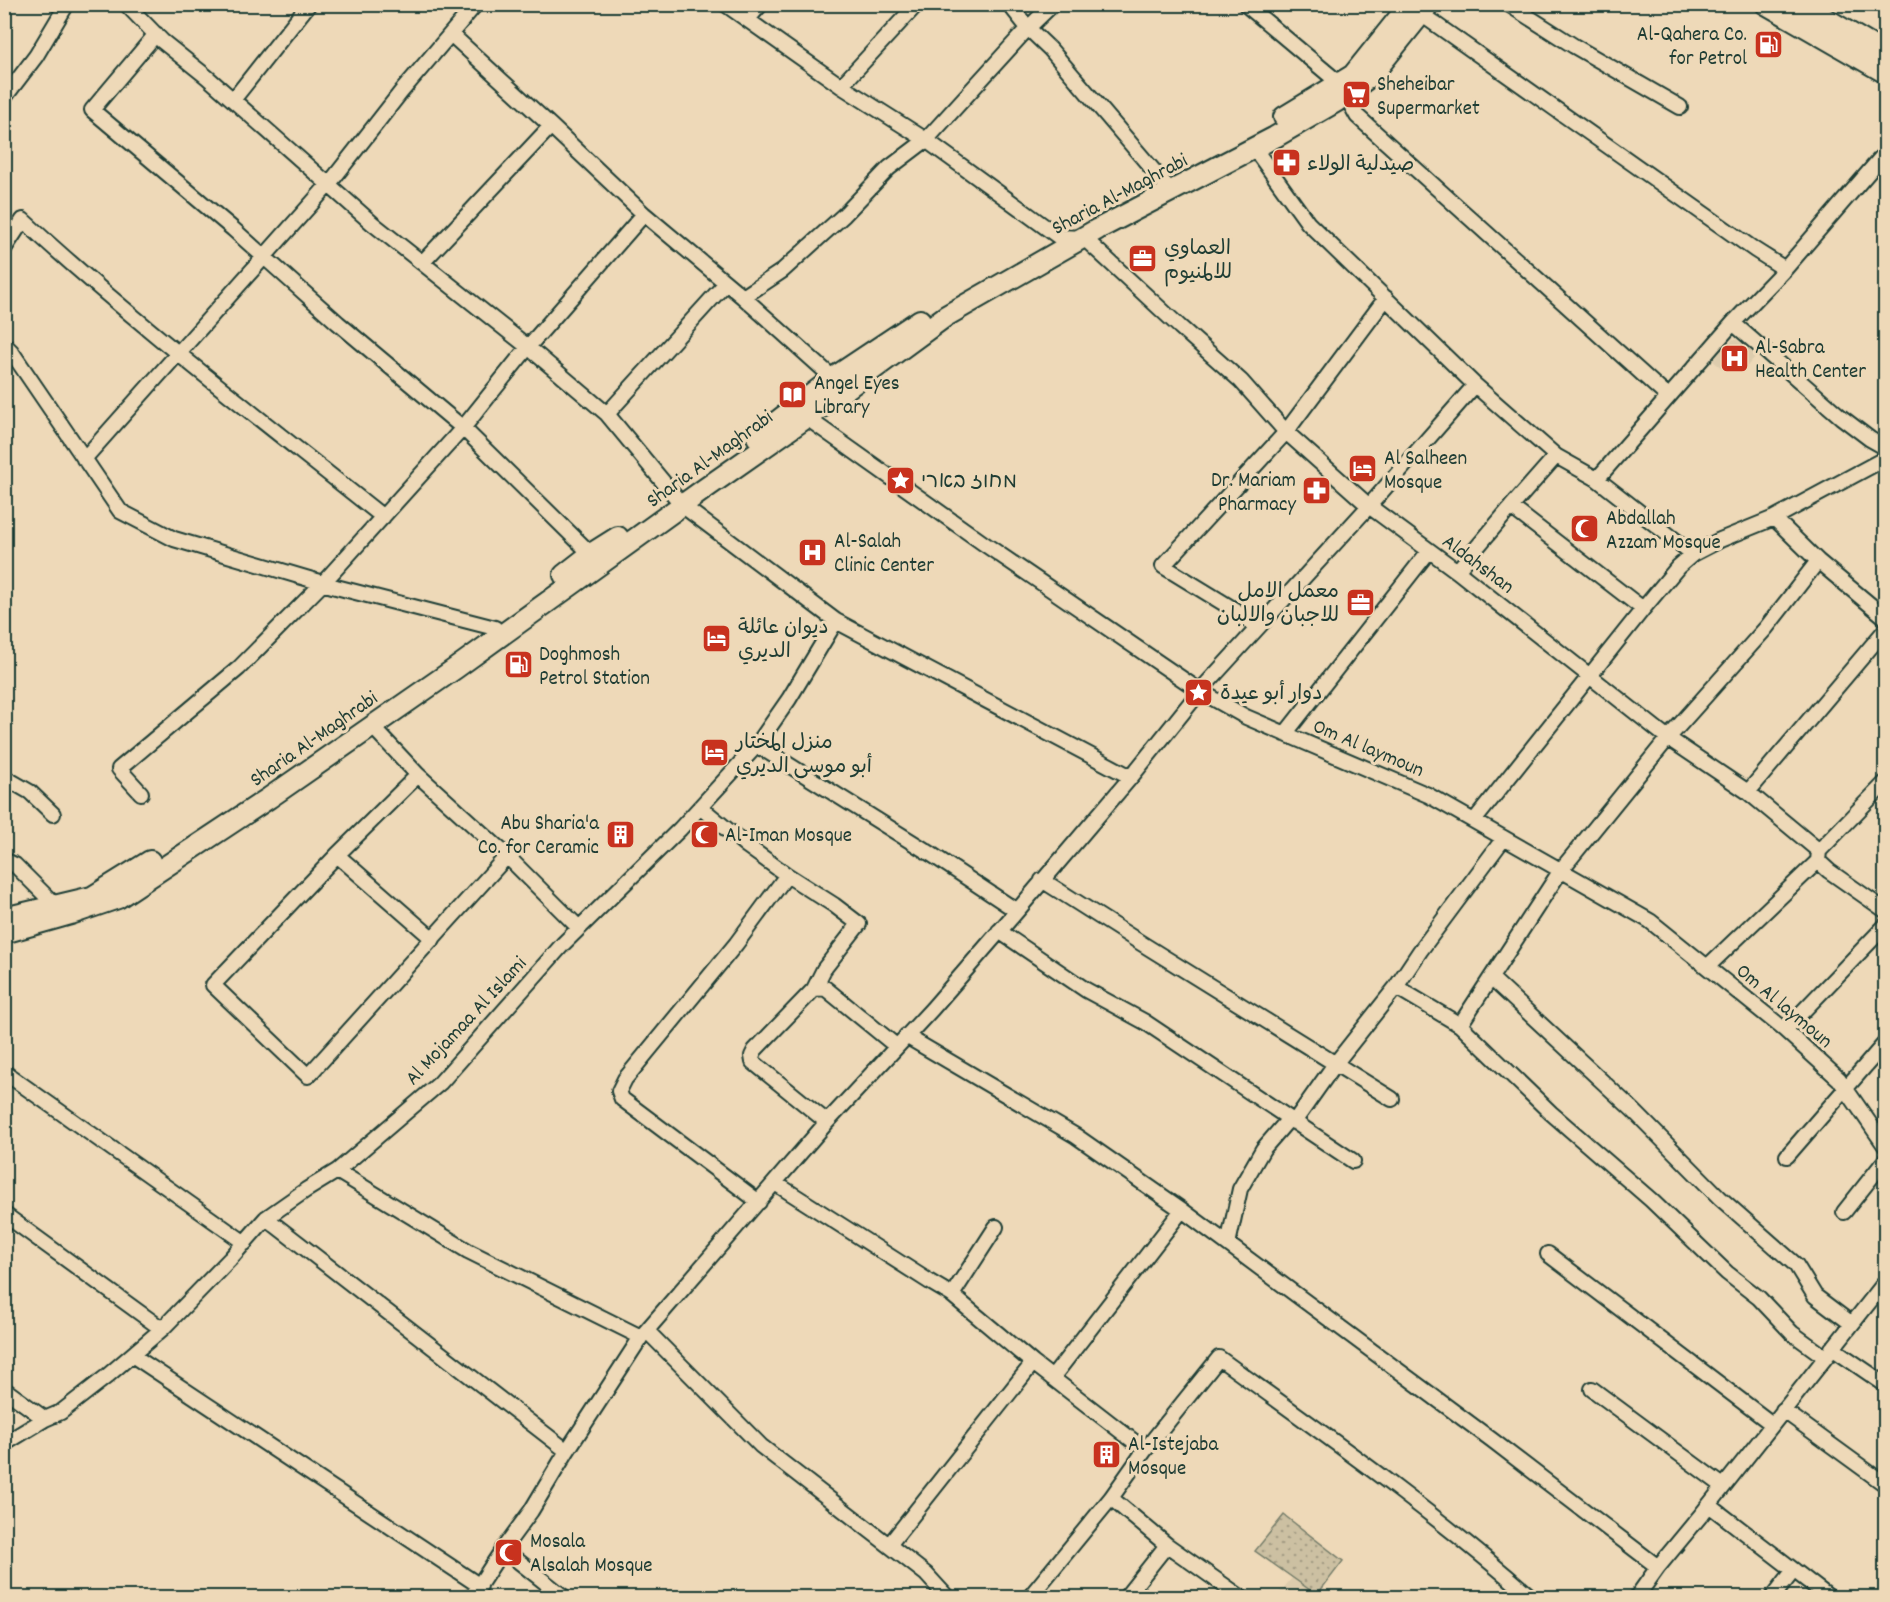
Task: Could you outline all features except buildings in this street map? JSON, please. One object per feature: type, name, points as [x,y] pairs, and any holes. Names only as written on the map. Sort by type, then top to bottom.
[{"type":"main road","points":[[1766,4],[1886,73]]},
{"type":"main road","points":[[1801,4],[1886,54]]},
{"type":"main road","name":"Sharia Al-Maghrabi","points":[[4,933],[118,898],[269,798],[372,726],[680,502],[807,418],[946,316],[1084,238],[1254,148],[1337,101],[1342,89],[1353,75],[1420,8]]},
{"type":"main road","name":"Sharia Al-Maghrabi","points":[[4,918],[92,897],[187,838],[374,713],[495,628],[591,554],[680,502],[833,378],[939,307],[1059,237],[1165,184],[1342,89]]},
{"type":"street","points":[[4,98],[36,56],[67,4]]},
{"type":"street","points":[[126,4],[156,34],[372,223],[528,347],[607,414],[680,502],[836,621],[1131,777]]},
{"type":"street","points":[[233,100],[309,4]]},
{"type":"street","points":[[84,459],[329,184],[401,92],[452,35],[476,4]]},
{"type":"street","points":[[725,4],[841,86],[926,140],[1059,237],[1084,238]]},
{"type":"street","points":[[748,19],[761,4]]},
{"type":"street","points":[[841,86],[917,4]]},
{"type":"street","points":[[1009,4],[1165,184]]},
{"type":"street","points":[[743,297],[782,271],[844,215],[889,168],[926,140],[1028,28],[1053,4]]},
{"type":"street","points":[[1245,4],[1342,89],[1357,116],[1668,397]]},
{"type":"street","points":[[1508,4],[1574,46],[1680,107]]},
{"type":"street","points":[[1420,8],[1755,250],[1785,269]]},
{"type":"street","points":[[156,34],[92,110],[463,428],[591,554]]},
{"type":"street","points":[[452,35],[644,213],[743,297],[833,378]]},
{"type":"street","points":[[422,263],[551,126]]},
{"type":"street","points":[[1254,148],[1308,223],[1475,385],[1556,456],[1597,478],[1693,554]]},
{"type":"street","points":[[1597,478],[1733,323],[1785,269],[1886,152]]},
{"type":"street","points":[[141,793],[119,769],[239,668],[323,583],[463,428],[528,347],[644,213]]},
{"type":"street","points":[[4,249],[23,220],[74,267],[177,353],[383,517]]},
{"type":"street","name":"Aldahshan","points":[[1084,238],[1241,381],[1286,432],[1369,506],[1457,571],[1668,738],[1748,792],[1819,856],[1829,871],[1886,911]]},
{"type":"street","points":[[607,414],[726,283]]},
{"type":"street","points":[[1257,627],[1238,612],[1163,566],[1286,432],[1386,298]]},
{"type":"street","points":[[1733,323],[1841,417],[1886,448]]},
{"type":"street","points":[[4,344],[120,511],[174,539],[323,583],[495,628]]},
{"type":"street","points":[[471,1598],[531,1511],[567,1451],[644,1334],[827,1122],[1017,911],[1131,777],[1200,691],[1369,506],[1475,385]]},
{"type":"street","name":"Om Al laymoun","points":[[807,418],[983,543],[1200,691],[1246,717],[1428,795],[1650,921],[1785,1030],[1839,1079],[1886,1147]]},
{"type":"street","points":[[1457,571],[1556,456]]},
{"type":"street","points":[[1474,821],[1678,567],[1693,554],[1720,540],[1774,518],[1886,458]]},
{"type":"street","points":[[1510,507],[1643,609]]},
{"type":"street","points":[[1774,518],[1818,561],[1886,618]]},
{"type":"street","points":[[1285,734],[1429,551]]},
{"type":"street","points":[[1460,1025],[1561,870],[1668,738],[1766,628],[1818,561]]},
{"type":"street","name":"Al Mojamaa Al Islami","points":[[4,1444],[61,1412],[132,1355],[162,1329],[266,1218],[337,1171],[440,1083],[563,944],[680,829],[757,745],[789,699],[836,621]]},
{"type":"street","points":[[1748,792],[1886,629]]},
{"type":"street","points":[[372,726],[418,775],[507,856],[579,928]]},
{"type":"street","points":[[757,745],[1017,911]]},
{"type":"street","points":[[418,775],[337,855],[213,985],[308,1076],[507,856]]},
{"type":"street","points":[[4,777],[30,792],[52,814]]},
{"type":"street","points":[[1707,967],[1819,856],[1886,782]]},
{"type":"street","points":[[700,807],[747,846],[859,924],[824,969],[814,989],[755,1050],[752,1056],[753,1062],[827,1122]]},
{"type":"street","points":[[1228,1244],[1240,1189],[1263,1149],[1292,1120],[1396,987],[1504,838]]},
{"type":"street","points":[[337,855],[433,939]]},
{"type":"street","points":[[4,860],[15,865],[55,905]]},
{"type":"street","points":[[759,1202],[622,1100],[619,1090],[625,1079],[736,944],[787,875]]},
{"type":"street","points":[[1042,880],[1392,1099]]},
{"type":"street","points":[[1785,1030],[1886,926]]},
{"type":"street","points":[[999,931],[1086,990],[1144,1022],[1353,1161]]},
{"type":"street","points":[[1491,978],[1633,1110],[1720,1198],[1796,1265],[1815,1296],[1851,1324]]},
{"type":"street","points":[[1396,987],[1460,1025],[1551,1113],[1651,1200],[1727,1273],[1759,1298],[1792,1333],[1886,1385]]},
{"type":"street","points":[[814,989],[825,988],[901,1041],[1076,1136],[1182,1210],[1658,1566]]},
{"type":"street","points":[[1787,1156],[1886,1042]]},
{"type":"street","points":[[4,1072],[245,1243]]},
{"type":"street","points":[[1844,1212],[1886,1159]]},
{"type":"street","points":[[337,1171],[468,1251],[644,1334],[761,1446],[926,1574],[948,1598]]},
{"type":"street","points":[[776,1183],[952,1295],[1033,1363],[1146,1450]]},
{"type":"street","points":[[1052,1378],[1182,1210]]},
{"type":"street","points":[[4,1214],[162,1329]]},
{"type":"street","points":[[266,1218],[567,1451]]},
{"type":"street","points":[[952,1295],[996,1227]]},
{"type":"street","points":[[1548,1254],[1772,1424]]},
{"type":"street","points":[[1636,1598],[1658,1566],[1886,1281]]},
{"type":"street","points":[[132,1355],[480,1586]]},
{"type":"street","points":[[1029,1598],[1111,1498],[1219,1358],[1381,1477],[1490,1562],[1532,1598]]},
{"type":"street","points":[[889,1545],[1033,1363]]},
{"type":"street","points":[[4,1389],[45,1419]]},
{"type":"street","points":[[1592,1389],[1724,1486]]},
{"type":"street","points":[[1783,1410],[1886,1485]]},
{"type":"street","points":[[1111,1498],[1222,1592],[1242,1598]]},
{"type":"street","points":[[1709,1505],[1830,1598]]},
{"type":"street","points":[[1125,1598],[1167,1545]]},
{"type":"street","points":[[503,1549],[565,1598]]},
{"type":"street","points":[[1772,1598],[1794,1570]]},
{"type":"shaded area","name":"Al-Sabra Health Center","points":[[1733,339],[1756,356],[1741,373],[1729,361],[1727,364],[1723,362],[1721,364],[1723,369],[1713,361]]},
{"type":"shaded area","points":[[1284,1515],[1343,1561],[1317,1595],[1255,1551]]},
{"type":"shaded area","points":[[1292,1578],[1319,1597],[1276,1597]]},
{"type":"place","name":"Al-Qahera Co. for Petrol","points":[[1768,45]]},
{"type":"place","name":"Sheheibar Supermarket","points":[[1356,95]]},
{"type":"place","name":"صيدلية الولاء","points":[[1286,163]]},
{"type":"place","name":"العماوي للالمنيوم","points":[[1143,259]]},
{"type":"place","name":"Al-Sabra Health Center","points":[[1734,358]]},
{"type":"place","name":"Angel Eyes Library","points":[[793,394]]},
{"type":"place","name":"Al Salheen Mosque","points":[[1363,469]]},
{"type":"place","name":"מחוז בארי","points":[[900,480]]},
{"type":"place","name":"Dr. Mariam Pharmacy","points":[[1317,491]]},
{"type":"place","name":"Abdallah Azzam Mosque","points":[[1585,529]]},
{"type":"place","name":"Al-Salah Clinic Center","points":[[813,552]]},
{"type":"place","name":"معمل الامل للاجبان والالبان","points":[[1360,602]]},
{"type":"place","name":"ديوان عائلة الديري","points":[[717,638]]},
{"type":"place","name":"Doghmosh Petrol Station","points":[[518,665]]},
{"type":"place","name":"دوار أبو عيدة","points":[[1199,692]]},
{"type":"place","name":"منزل المختار أبو موسى الديري","points":[[715,753]]},
{"type":"place","name":"Abu Sharia'a Co. for Ceramic","points":[[620,834]]},
{"type":"place","name":"Al-Iman Mosque","points":[[704,834]]},
{"type":"place","name":"Al-Istejaba Mosque","points":[[1107,1455]]},
{"type":"place","name":"Mosala Alsalah Mosque","points":[[509,1552]]}]
